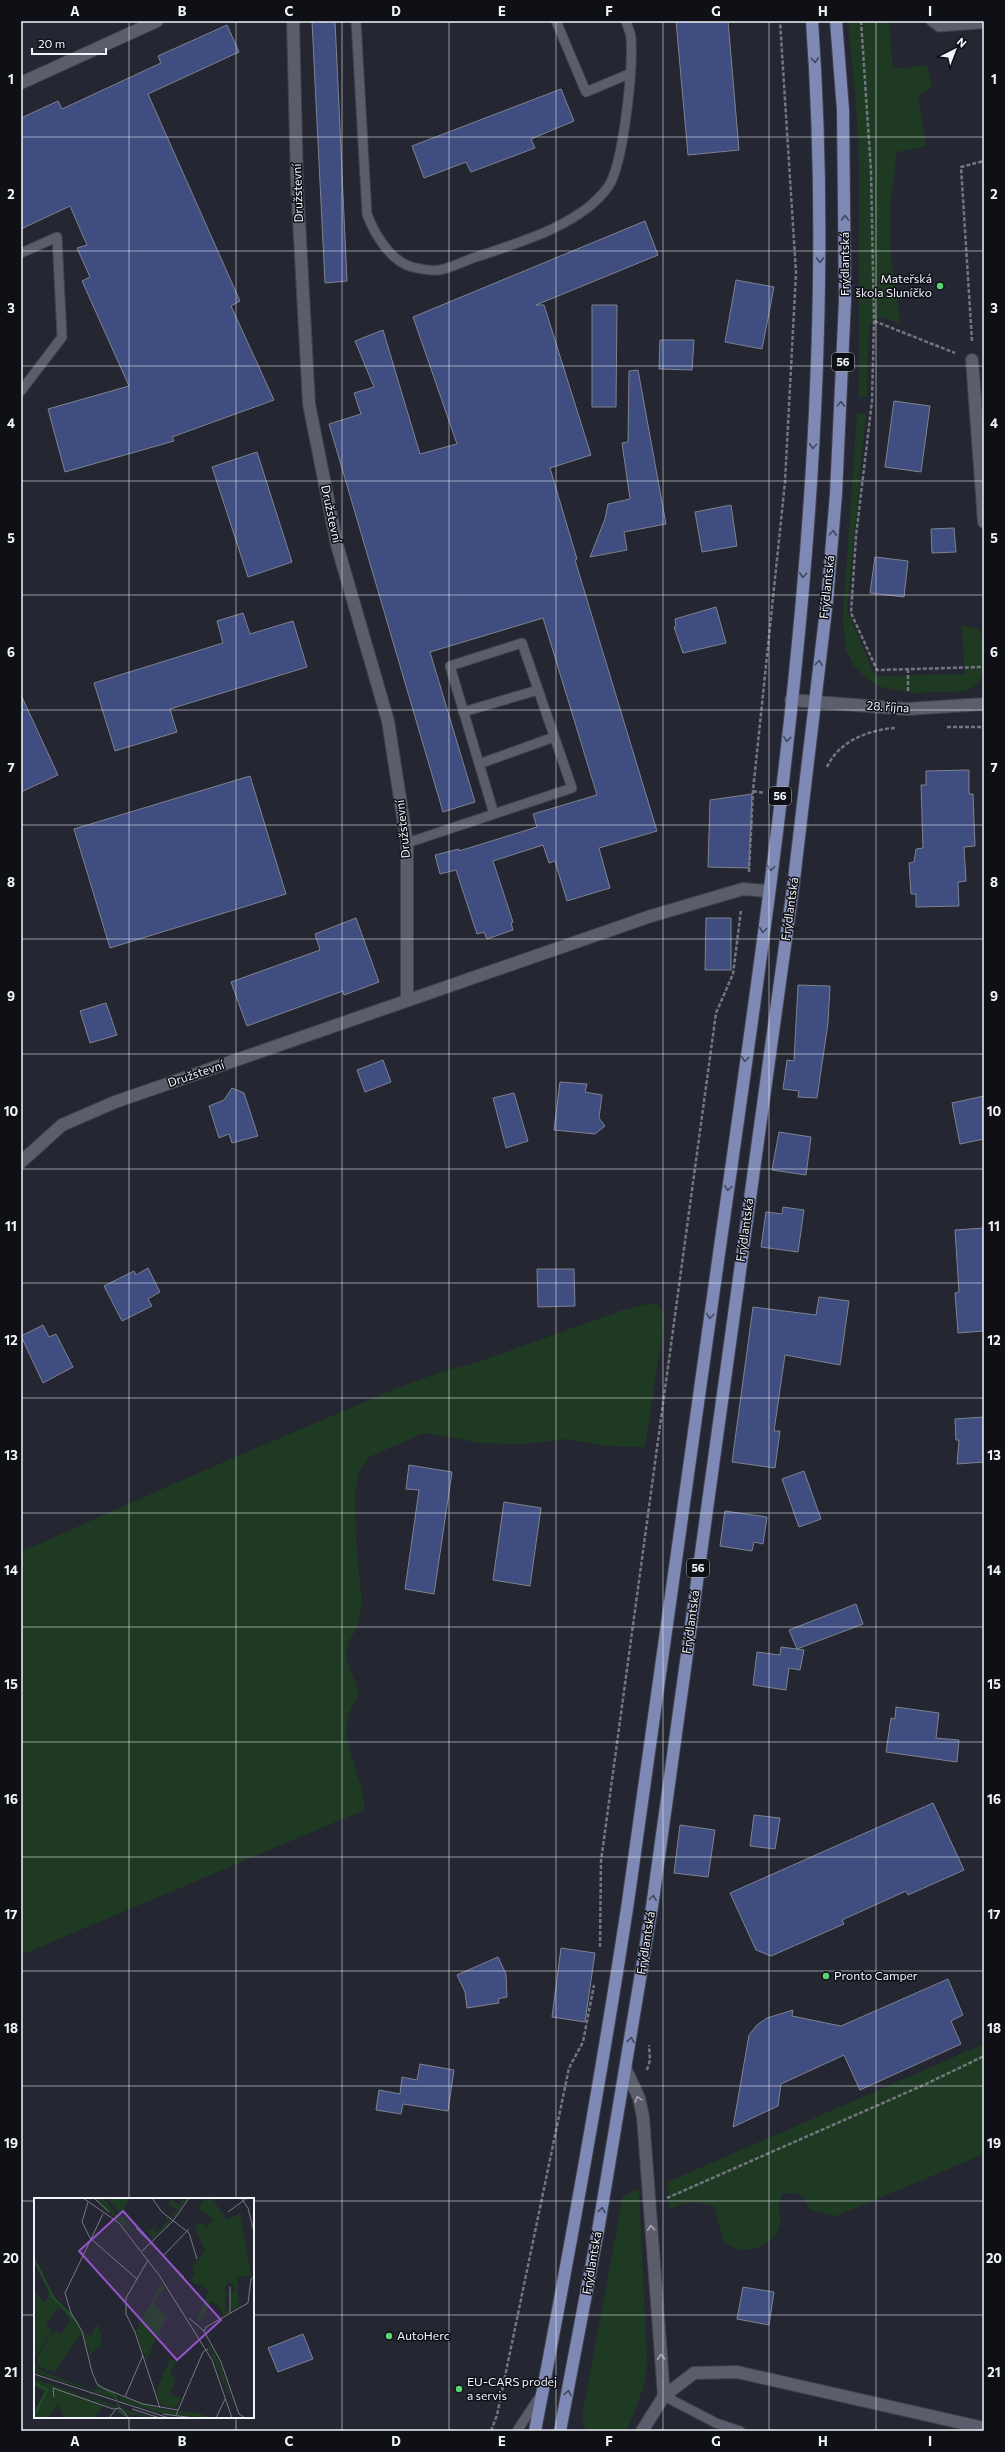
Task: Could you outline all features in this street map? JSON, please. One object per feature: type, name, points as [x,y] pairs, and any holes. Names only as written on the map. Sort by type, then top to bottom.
[{"type":"main road","name":"Frýdlantská","points":[[535,2431],[578,2208],[628,1903],[768,891],[791,700],[814,438],[820,298],[818,111],[812,21]]},
{"type":"main road","name":"Frýdlantská","points":[[560,2431],[626,2070],[652,1907],[793,888],[827,601],[835,502],[845,300],[843,110],[836,21]]},
{"type":"street","points":[[21,83],[157,21]]},
{"type":"street","name":"Družstevní","points":[[293,21],[297,183],[309,404],[337,544],[388,721],[407,843],[407,1000]]},
{"type":"street","points":[[972,360],[984,522]]},
{"type":"street","name":"28. října","points":[[791,700],[907,709],[984,704]]},
{"type":"street","name":"Družstevní","points":[[21,1162],[62,1125],[115,1102],[651,916],[743,889],[768,891]]},
{"type":"street","points":[[626,2070],[639,2098],[643,2117],[664,2396]]},
{"type":"street","points":[[642,2431],[664,2396],[694,2373],[737,2372],[984,2428]]},
{"type":"lane","points":[[356,21],[367,214],[373,231],[382,245],[410,267],[439,270],[538,236],[567,220],[594,201],[608,186],[617,164],[627,112],[631,37],[626,21]]},
{"type":"lane","points":[[556,21],[586,92],[629,74]]},
{"type":"lane","points":[[931,21],[939,27],[980,24],[984,21]]},
{"type":"lane","points":[[21,253],[57,237],[62,337],[21,391]]},
{"type":"lane","points":[[407,843],[494,814],[572,788],[522,643],[450,666],[494,814]]},
{"type":"lane","points":[[463,712],[538,690]]},
{"type":"lane","points":[[479,764],[554,737]]},
{"type":"lane","points":[[516,2431],[543,2392]]},
{"type":"lane","points":[[664,2396],[716,2423],[740,2431]]},
{"type":"path","points":[[600,1952],[601,1861],[716,1013],[733,974],[743,889],[745,878],[750,869],[753,791],[785,482],[796,273],[780,21]]},
{"type":"path","points":[[861,21],[871,171],[874,321],[872,401],[856,536],[851,613],[877,670],[984,667]]},
{"type":"path","points":[[874,321],[972,360],[961,167],[984,161]]},
{"type":"path","points":[[491,2431],[497,2414],[569,2068],[583,2042],[594,1982]]},
{"type":"path","points":[[650,2206],[926,2084],[984,2056]]},
{"type":"green space","points":[[848,21],[889,21],[893,69],[927,65],[932,87],[918,95],[926,146],[897,152],[890,206],[890,250],[900,323],[879,317],[869,326],[867,397],[859,397],[859,159],[856,103]]},
{"type":"green space","points":[[857,413],[866,414],[847,610],[875,676],[965,674],[962,626],[977,628],[984,638],[983,674],[977,684],[966,691],[914,693],[878,686],[867,679],[854,666],[846,650],[843,616]]},
{"type":"green space","points":[[648,1304],[657,1304],[665,1315],[645,1447],[606,1446],[566,1439],[524,1444],[481,1443],[424,1433],[369,1457],[359,1471],[355,1495],[356,1541],[362,1603],[358,1626],[348,1643],[346,1657],[359,1694],[349,1713],[347,1721],[347,1736],[361,1788],[364,1810],[21,1955],[21,1552],[207,1469],[416,1381],[475,1363],[623,1310]]},
{"type":"green space","points":[[984,2044],[984,2154],[836,2216],[810,2210],[800,2195],[793,2193],[782,2194],[779,2204],[780,2224],[778,2230],[770,2241],[752,2249],[745,2250],[737,2248],[723,2241],[715,2207],[703,2203],[692,2202],[669,2209],[668,2182]]},
{"type":"green space","points":[[639,2189],[647,2360],[644,2386],[627,2431],[586,2431],[582,2417],[623,2196]]},
{"type":"building","points":[[312,21],[335,21],[347,281],[325,283]]},
{"type":"building","points":[[676,21],[728,21],[739,150],[688,155]]},
{"type":"building","points":[[227,25],[239,52],[148,94],[240,301],[231,306],[274,400],[172,437],[174,441],[65,472],[48,409],[129,386],[82,281],[90,277],[77,248],[87,245],[70,206],[21,229],[21,118],[58,101],[62,109],[161,63],[158,56]]},
{"type":"building","points":[[561,89],[574,121],[531,139],[535,148],[471,172],[466,162],[424,178],[412,146]]},
{"type":"building","points":[[645,221],[658,255],[536,305],[544,305],[591,455],[550,468],[577,559],[575,560],[657,831],[599,848],[610,888],[567,901],[555,861],[549,863],[543,845],[493,861],[513,922],[511,923],[513,930],[487,939],[484,932],[477,934],[456,870],[440,874],[435,855],[459,849],[459,851],[537,827],[533,814],[597,795],[543,618],[430,652],[475,802],[443,812],[329,424],[361,414],[354,393],[374,387],[355,341],[383,330],[420,454],[457,444],[413,317]]},
{"type":"building","points":[[736,280],[774,287],[762,349],[725,342]]},
{"type":"building","points":[[592,305],[617,305],[616,407],[592,407]]},
{"type":"building","points":[[660,340],[694,340],[692,370],[659,369]]},
{"type":"building","points":[[638,370],[666,524],[624,532],[627,550],[590,557],[605,519],[608,504],[630,499],[622,443],[628,442],[629,371]]},
{"type":"building","points":[[894,401],[930,406],[921,472],[885,467]]},
{"type":"building","points":[[257,452],[292,562],[248,577],[212,467]]},
{"type":"building","points":[[731,505],[737,546],[702,552],[695,512]]},
{"type":"building","points":[[954,528],[956,552],[932,553],[931,529]]},
{"type":"building","points":[[875,557],[908,561],[904,597],[870,593]]},
{"type":"building","points":[[716,607],[726,643],[683,653],[674,627],[676,626],[675,619]]},
{"type":"building","points":[[243,613],[250,634],[293,621],[307,667],[170,709],[177,732],[115,751],[94,683],[223,643],[217,621]]},
{"type":"building","points":[[21,695],[58,775],[21,792]]},
{"type":"building","points":[[969,770],[969,794],[973,794],[975,846],[964,847],[966,881],[958,882],[959,906],[916,907],[916,894],[911,894],[909,863],[914,862],[916,849],[923,848],[921,785],[926,785],[926,771]]},
{"type":"building","points":[[250,776],[286,894],[110,948],[74,829]]},
{"type":"building","points":[[752,794],[749,868],[708,867],[710,800]]},
{"type":"building","points":[[356,918],[379,982],[344,995],[343,991],[247,1026],[231,982],[320,950],[315,934]]},
{"type":"building","points":[[706,918],[731,918],[731,970],[705,970]]},
{"type":"building","points":[[798,985],[830,986],[828,1023],[817,1098],[798,1097],[799,1091],[783,1089],[787,1060],[794,1061]]},
{"type":"building","points":[[106,1003],[117,1035],[90,1043],[80,1011]]},
{"type":"building","points":[[383,1060],[391,1082],[365,1092],[357,1070]]},
{"type":"building","points":[[560,1082],[587,1084],[585,1092],[602,1095],[599,1118],[605,1126],[595,1134],[554,1130]]},
{"type":"building","points":[[232,1088],[244,1093],[258,1136],[232,1143],[229,1134],[219,1138],[209,1106],[224,1100]]},
{"type":"building","points":[[514,1093],[528,1141],[506,1148],[493,1098]]},
{"type":"building","points":[[984,1096],[984,1139],[960,1144],[952,1103]]},
{"type":"building","points":[[779,1132],[811,1137],[806,1175],[772,1170]]},
{"type":"building","points":[[783,1207],[804,1210],[798,1252],[761,1247],[766,1212],[782,1214]]},
{"type":"building","points":[[984,1228],[984,1331],[958,1333],[955,1293],[959,1292],[955,1230]]},
{"type":"building","points":[[148,1268],[160,1292],[148,1299],[152,1306],[122,1321],[104,1286],[134,1271],[136,1275]]},
{"type":"building","points":[[537,1269],[574,1269],[575,1306],[538,1307]]},
{"type":"building","points":[[819,1297],[849,1301],[840,1365],[785,1355],[774,1431],[780,1431],[775,1468],[732,1462],[753,1307],[816,1315]]},
{"type":"building","points":[[43,1325],[49,1337],[56,1334],[73,1367],[43,1383],[21,1336]]},
{"type":"building","points":[[984,1417],[984,1462],[957,1464],[959,1440],[956,1440],[955,1419]]},
{"type":"building","points":[[409,1465],[452,1472],[434,1594],[405,1589],[419,1490],[406,1489]]},
{"type":"building","points":[[804,1471],[821,1519],[799,1527],[782,1479]]},
{"type":"building","points":[[504,1502],[541,1508],[530,1586],[493,1580]]},
{"type":"building","points":[[725,1511],[767,1517],[763,1544],[754,1542],[752,1551],[720,1546]]},
{"type":"building","points":[[856,1604],[863,1624],[797,1649],[789,1630]]},
{"type":"building","points":[[781,1647],[804,1650],[800,1670],[789,1668],[786,1690],[753,1685],[757,1652],[780,1655]]},
{"type":"building","points":[[896,1707],[939,1713],[936,1738],[959,1740],[957,1762],[886,1752],[891,1718],[895,1719]]},
{"type":"building","points":[[933,1803],[964,1870],[908,1895],[906,1891],[842,1920],[844,1924],[771,1956],[756,1950],[730,1893]]},
{"type":"building","points":[[754,1815],[780,1818],[775,1849],[750,1846]]},
{"type":"building","points":[[680,1825],[715,1830],[708,1877],[674,1873]]},
{"type":"building","points":[[561,1948],[595,1953],[585,2022],[552,2017]]},
{"type":"building","points":[[498,1957],[506,1974],[507,1997],[498,1999],[499,2003],[467,2008],[465,1992],[457,1975]]},
{"type":"building","points":[[948,1979],[963,2015],[951,2021],[961,2044],[860,2090],[844,2055],[781,2084],[778,2106],[733,2127],[749,2035],[757,2025],[767,2018],[793,2010],[792,2016],[841,2026]]},
{"type":"building","points":[[420,2064],[454,2070],[448,2111],[403,2104],[401,2114],[376,2110],[379,2090],[400,2094],[402,2077],[417,2080]]},
{"type":"building","points":[[743,2287],[774,2292],[769,2325],[737,2319]]},
{"type":"building","points":[[303,2334],[313,2359],[278,2372],[268,2348]]},
{"type":"place","name":"Mateřská škola Sluníčko","points":[[940,286]]},
{"type":"place","name":"Pronto Camper","points":[[826,1976]]},
{"type":"place","name":"AutoHerc","points":[[389,2336]]},
{"type":"place","name":"EU-CARS prodej a servis","points":[[459,2389]]}]
